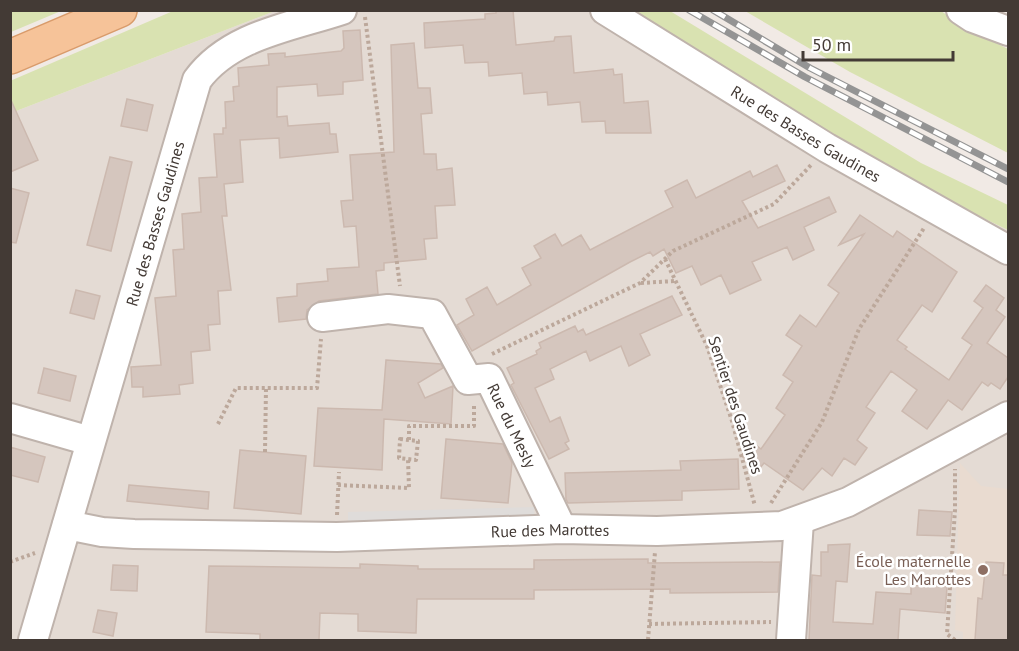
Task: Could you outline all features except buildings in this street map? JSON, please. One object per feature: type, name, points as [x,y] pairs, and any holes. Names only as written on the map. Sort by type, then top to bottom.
[{"type":"main road","points":[[10,41],[83,10]]},
{"type":"main road","points":[[10,57],[120,10]]},
{"type":"street","name":"Rue des Basses Gaudines","points":[[33,640],[197,80],[221,53],[238,44],[342,10]]},
{"type":"street","name":"Rue des Basses Gaudines","points":[[605,10],[827,148],[935,211],[1008,250]]},
{"type":"street","points":[[961,10],[1008,31]]},
{"type":"street","points":[[987,10],[1008,25]]},
{"type":"street","points":[[322,317],[388,309],[432,314],[468,374]]},
{"type":"street","name":"Rue du Mesly","points":[[468,374],[489,378],[562,529]]},
{"type":"street","name":"Rue des Marottes","points":[[67,525],[102,532],[134,534],[337,537],[562,529],[657,531],[761,529],[799,521],[848,502],[1008,416]]},
{"type":"street","points":[[10,418],[90,441]]},
{"type":"street","points":[[792,631],[799,521]]},
{"type":"path","points":[[364,10],[403,310]]},
{"type":"path","points":[[409,440],[410,426],[474,426],[468,374],[640,283],[674,251],[774,204],[827,148]]},
{"type":"path","points":[[761,529],[772,498],[822,422],[859,329],[935,211]]},
{"type":"path","name":"Sentier des Gaudines","points":[[665,259],[707,346],[732,421],[761,529]]},
{"type":"path","points":[[640,283],[675,281]]},
{"type":"path","points":[[218,424],[236,388],[316,388],[322,317]]},
{"type":"path","points":[[265,452],[267,388]]},
{"type":"path","points":[[400,439],[418,441],[416,460],[408,459],[399,458],[400,439]]},
{"type":"path","points":[[955,444],[955,510],[947,634],[955,640]]},
{"type":"path","points":[[338,485],[409,488],[408,459]]},
{"type":"path","points":[[337,537],[339,472]]},
{"type":"path","points":[[648,640],[657,531]]},
{"type":"path","points":[[649,624],[792,631]]},
{"type":"shaded area","points":[[275,11],[630,11],[877,167],[1008,230],[1008,640],[11,640],[11,113]]},
{"type":"shaded area","name":"École maternelle Les Marottes","points":[[960,463],[981,486],[1008,489],[1008,640],[963,640],[963,632],[955,630]]},
{"type":"shaded area","points":[[534,507],[535,522],[348,527],[348,512]]},
{"type":"green space","points":[[11,10],[61,10],[61,11],[11,32]]},
{"type":"green space","points":[[173,11],[275,11],[11,113],[10,81]]},
{"type":"green space","points":[[630,11],[670,11],[921,163],[1008,205],[1008,230],[877,167]]},
{"type":"green space","points":[[745,11],[941,11],[963,26],[1008,49],[1008,153],[850,72]]},
{"type":"railway","points":[[689,10],[805,77],[1008,182]]},
{"type":"railway","points":[[713,10],[810,68],[1008,169]]},
{"type":"place","name":"École maternelle Les Marottes","points":[[983,570]]}]
